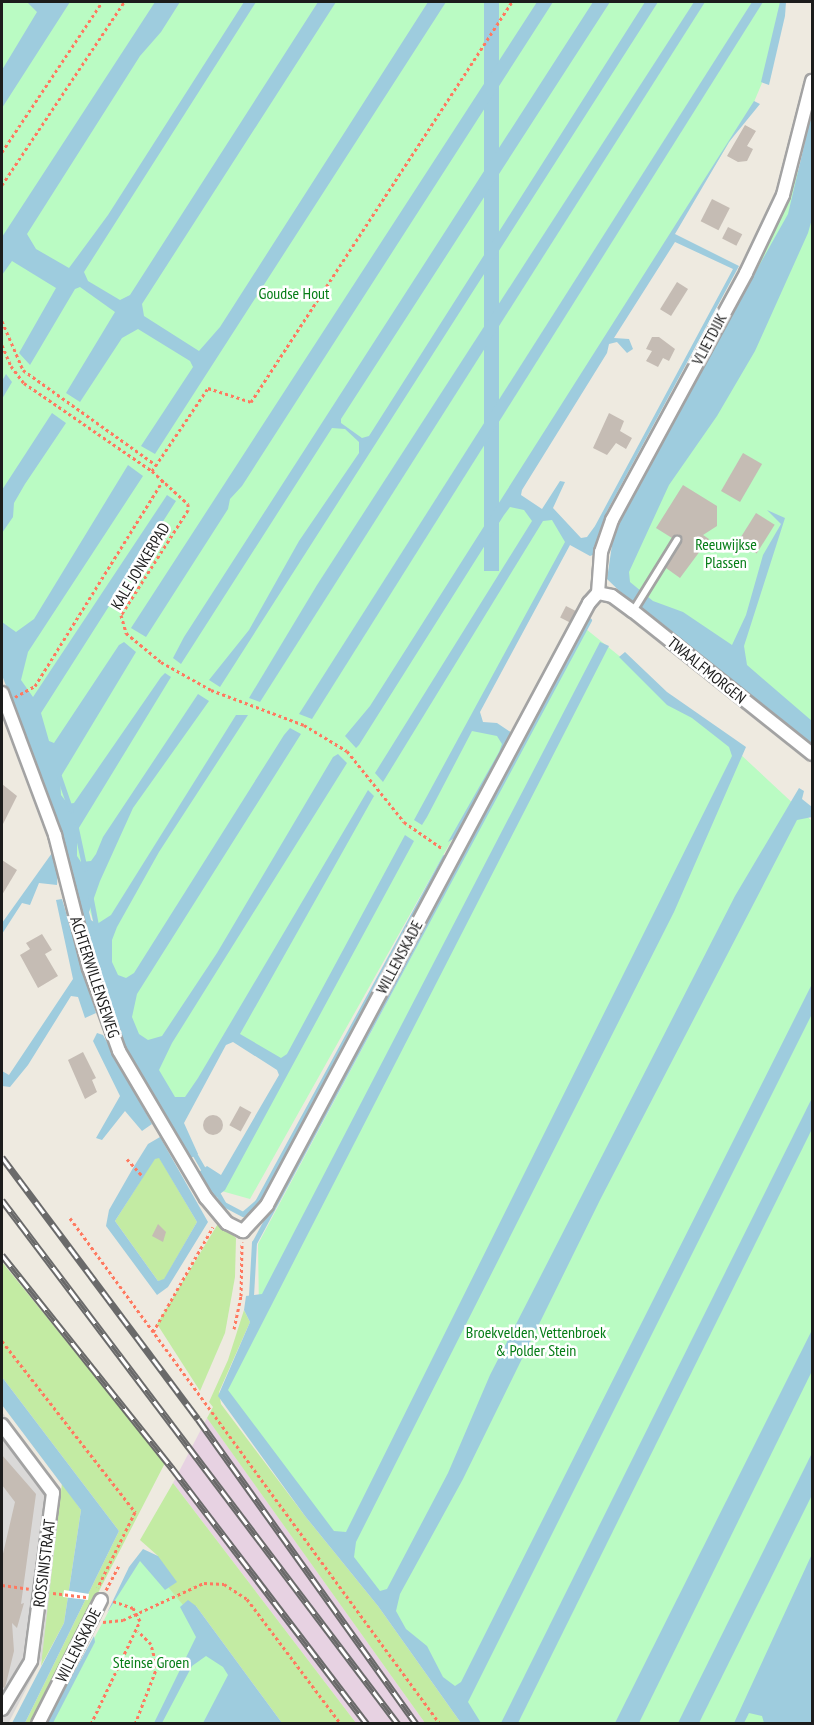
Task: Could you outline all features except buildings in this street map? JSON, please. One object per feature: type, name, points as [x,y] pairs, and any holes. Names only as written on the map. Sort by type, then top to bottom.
[{"type":"street","name":"VLIETDIJK","points":[[598,593],[601,552],[612,520],[746,273],[783,195],[813,81]]},
{"type":"street","name":"TWAALFMORGEN","points":[[598,593],[612,596],[634,609],[813,754]]},
{"type":"street","name":"WILLENSKADE","points":[[243,1231],[267,1205],[589,603],[598,593]]},
{"type":"street","name":"ACHTERWILLENSEWEG","points":[[6,696],[55,835],[89,968],[115,1041],[206,1198],[234,1230],[243,1231]]},
{"type":"street","name":"ROSSINISTRAAT","points":[[2,1425],[53,1493],[31,1661],[2,1709]]},
{"type":"street","name":"WILLENSKADE","points":[[38,1724],[91,1620],[94,1598]]},
{"type":"lane","points":[[634,609],[676,540]]},
{"type":"path","points":[[2,152],[102,2]]},
{"type":"path","points":[[2,185],[124,2]]},
{"type":"path","points":[[152,471],[205,391],[214,387],[242,402],[251,402],[512,2]]},
{"type":"path","points":[[2,321],[23,370],[156,465]]},
{"type":"path","name":"KALE JONKERPAD","points":[[2,345],[24,383],[152,471],[185,497],[188,510],[121,615],[126,633],[160,662],[211,690],[304,725],[347,752],[404,822],[453,855]]},
{"type":"path","points":[[6,696],[28,691],[36,686],[163,480]]},
{"type":"path","points":[[127,1158],[132,1169],[143,1177]]},
{"type":"path","points":[[153,1332],[220,1215]]},
{"type":"path","points":[[70,1218],[440,1724]]},
{"type":"path","points":[[234,1329],[241,1296],[243,1231]]},
{"type":"path","points":[[2,1341],[135,1512],[94,1598],[64,1594]]},
{"type":"path","name":"WILLENSKADE","points":[[94,1598],[119,1566]]},
{"type":"path","points":[[91,1620],[116,1622],[204,1583],[214,1582],[236,1591],[273,1632],[341,1724]]},
{"type":"path","points":[[2,1585],[40,1591]]},
{"type":"path","points":[[117,1602],[137,1612]]},
{"type":"path","points":[[91,1724],[138,1631],[137,1612]]},
{"type":"path","points":[[135,1724],[157,1667],[151,1644],[138,1631]]},
{"type":"shaded area","points":[[2,1412],[75,1511],[60,1624],[8,1724],[2,1723]]},
{"type":"shaded area","points":[[207,1418],[425,1723],[356,1723],[173,1483]]},
{"type":"green space","name":"Goudse Hout","points":[[2,2],[782,2],[775,52],[754,102],[512,495],[546,513],[571,537],[472,718],[508,740],[250,1199],[218,1190],[285,1069],[229,1035],[177,1114],[151,1086],[2,661]]},
{"type":"green space","name":"Reeuwijkse Plassen","points":[[812,139],[812,734],[619,580]]},
{"type":"green space","name":"Broekvelden, Vettenbroek & Polder Stein","points":[[586,629],[739,753],[812,821],[812,1723],[470,1723],[220,1393],[259,1311],[258,1244]]},
{"type":"green space","points":[[159,1157],[197,1222],[164,1280],[158,1281],[115,1221],[155,1158]]},
{"type":"green space","points":[[219,1222],[236,1238],[235,1277],[225,1333],[200,1391],[157,1324]]},
{"type":"green space","points":[[2,1262],[165,1463],[31,1723],[25,1723],[119,1531],[2,1377]]},
{"type":"green space","points":[[244,1310],[250,1322],[219,1392],[221,1404],[305,1516],[378,1606],[461,1723],[425,1723],[207,1418],[213,1407],[209,1402],[228,1360]]},
{"type":"green space","points":[[62,1483],[81,1510],[64,1623],[41,1666]]},
{"type":"green space","points":[[173,1483],[356,1723],[282,1723],[196,1606],[180,1607],[138,1562],[158,1556],[140,1540]]},
{"type":"green space","name":"Steinse Groen","points":[[140,1553],[226,1657],[273,1724],[48,1724]]},
{"type":"water","points":[[27,2],[70,2],[2,108],[2,70],[37,12]]},
{"type":"water","points":[[155,2],[180,2],[161,32],[140,56],[27,234],[36,249],[69,268],[108,215],[244,2],[256,2],[84,272],[88,281],[120,300],[130,295],[318,2],[336,2],[142,304],[144,316],[199,351],[220,327],[428,2],[446,2],[155,454],[141,446],[193,367],[190,361],[138,329],[122,338],[80,402],[66,393],[115,312],[80,287],[75,289],[30,365],[19,353],[56,288],[12,261],[2,275],[2,237]]},
{"type":"water","points":[[484,2],[499,2],[499,571],[484,571]]},
{"type":"water","points":[[537,2],[553,2],[242,486],[230,499],[228,509],[146,637],[131,628]]},
{"type":"water","points":[[593,2],[610,2],[341,419],[341,423],[362,438],[369,436],[645,2],[658,2],[220,687],[209,680],[249,630],[299,541],[359,453],[359,442],[345,429],[332,428],[181,664],[173,658],[184,637]]},
{"type":"water","points":[[694,2],[705,2],[260,702],[249,698],[317,585]]},
{"type":"water","points":[[752,2],[763,2],[312,719],[299,714]]},
{"type":"water","points":[[780,2],[786,2],[785,16],[769,85],[761,82]]},
{"type":"water","points":[[754,101],[760,104],[729,142],[675,234],[739,266],[606,513],[595,554],[590,556],[570,545],[480,712],[483,722],[497,723],[512,733],[458,836],[448,842],[499,752],[502,744],[497,736],[472,731],[422,825],[414,820],[565,542],[552,520],[543,521],[383,782],[375,773],[532,521],[524,510],[510,507],[504,515],[356,748],[345,736],[370,706]],"holes":[[[675,242],[733,269],[587,537],[581,538],[553,508],[565,482],[560,481],[542,509],[521,495],[607,353],[609,344],[617,342],[627,353],[633,349],[629,339],[614,338]]]},
{"type":"water","points":[[812,112],[812,219],[808,233],[755,351],[717,416],[669,485],[629,572],[630,582],[653,601],[683,612],[732,645],[746,615],[763,555],[781,524],[767,510],[785,518],[744,646],[747,665],[812,721],[812,747],[632,603],[607,579],[613,538],[641,476],[788,214]]},
{"type":"water","points":[[6,374],[12,382],[2,399],[2,381]]},
{"type":"water","points":[[52,413],[66,423],[25,484],[14,503],[13,517],[2,533],[2,490]]},
{"type":"water","points":[[128,465],[143,476],[28,652],[21,680],[33,697],[167,495],[176,501],[41,713],[49,741],[54,743],[119,645],[124,642],[136,652],[60,778],[61,795],[68,804],[74,803],[161,677],[165,673],[171,677],[77,831],[77,856],[81,862],[91,861],[96,854],[103,837],[198,694],[209,701],[133,808],[100,881],[89,912],[91,920],[97,924],[111,915],[236,715],[248,715],[159,852],[117,927],[112,940],[112,962],[118,975],[126,978],[134,973],[284,735],[290,728],[301,734],[137,994],[132,1017],[139,1034],[148,1040],[162,1036],[217,953],[333,757],[338,754],[347,763],[172,1043],[159,1070],[175,1097],[185,1097],[198,1078],[368,790],[374,796],[240,1034],[281,1058],[287,1054],[405,835],[414,841],[225,1190],[215,1198],[199,1172],[207,1166],[221,1175],[279,1075],[277,1070],[233,1042],[226,1045],[184,1123],[198,1154],[191,1158],[131,1060],[113,1018],[32,756],[2,675],[2,622],[16,632],[34,619]]},
{"type":"water","points":[[600,642],[609,646],[228,1390],[334,1531],[346,1532],[732,756],[729,747],[692,718],[667,705],[619,657],[625,652],[667,692],[746,747],[674,912],[356,1542],[354,1557],[380,1591],[387,1589],[448,1473],[490,1375],[735,896],[799,788],[804,791],[802,799],[812,807],[812,817],[797,820],[600,1200],[463,1479],[400,1594],[396,1611],[406,1629],[427,1646],[443,1677],[455,1686],[461,1682],[812,984],[812,1014],[468,1702],[481,1723],[461,1723],[378,1606],[305,1516],[218,1396],[250,1322],[244,1310],[246,1296],[262,1294]]},
{"type":"water","points":[[52,853],[58,869],[57,885],[39,883],[30,905],[22,903],[2,934],[2,923]]},
{"type":"water","points":[[62,899],[96,1013],[85,1018],[78,997],[71,996],[28,1065],[10,1087],[2,1086],[2,1071],[9,1075],[73,979],[56,900]]},
{"type":"water","points":[[97,1033],[103,1035],[152,1124],[142,1131],[125,1111],[102,1140],[96,1138],[120,1096],[93,1041]]},
{"type":"water","points":[[812,1098],[812,1129],[518,1723],[501,1723]]},
{"type":"water","points":[[160,1137],[208,1222],[168,1287],[157,1295],[106,1226],[109,1210],[148,1144]],"holes":[[[159,1158],[197,1222],[164,1279],[158,1281],[115,1221],[155,1159]]]},
{"type":"water","points":[[812,1330],[812,1371],[639,1723],[615,1723]]},
{"type":"water","points":[[2,1377],[119,1531],[25,1723],[12,1723],[64,1623],[81,1510],[2,1405]]},
{"type":"water","points":[[812,1453],[812,1495],[699,1723],[678,1723]]},
{"type":"water","points":[[143,1549],[158,1556],[177,1582],[165,1590],[140,1561],[107,1613],[129,1567]]},
{"type":"water","points":[[812,1554],[812,1723],[764,1723],[762,1716],[749,1713],[744,1723],[734,1723]]},
{"type":"water","points":[[188,1600],[196,1606],[282,1723],[203,1723],[228,1675],[223,1667],[206,1656],[192,1666],[162,1723],[154,1723],[196,1637],[180,1607]]},
{"type":"water","points":[[94,1636],[95,1642],[53,1723],[46,1723]]},
{"type":"pier","points":[[64,1590],[89,1594],[88,1600],[63,1597]]},
{"type":"waterway","points":[[251,1296],[254,1243],[589,620]]},
{"type":"waterway","points":[[59,775],[71,810]]},
{"type":"waterway","points":[[76,826],[85,868]]},
{"type":"waterway","points":[[216,1190],[224,1204],[243,1214],[257,1202],[444,858]]},
{"type":"waterway","points":[[91,897],[97,927]]},
{"type":"waterway","points":[[193,1151],[205,1172]]},
{"type":"railway","points":[[2,1157],[198,1419],[416,1724]]},
{"type":"railway","points":[[2,1200],[398,1724]]},
{"type":"railway","points":[[2,1255],[172,1468],[367,1724]]}]
